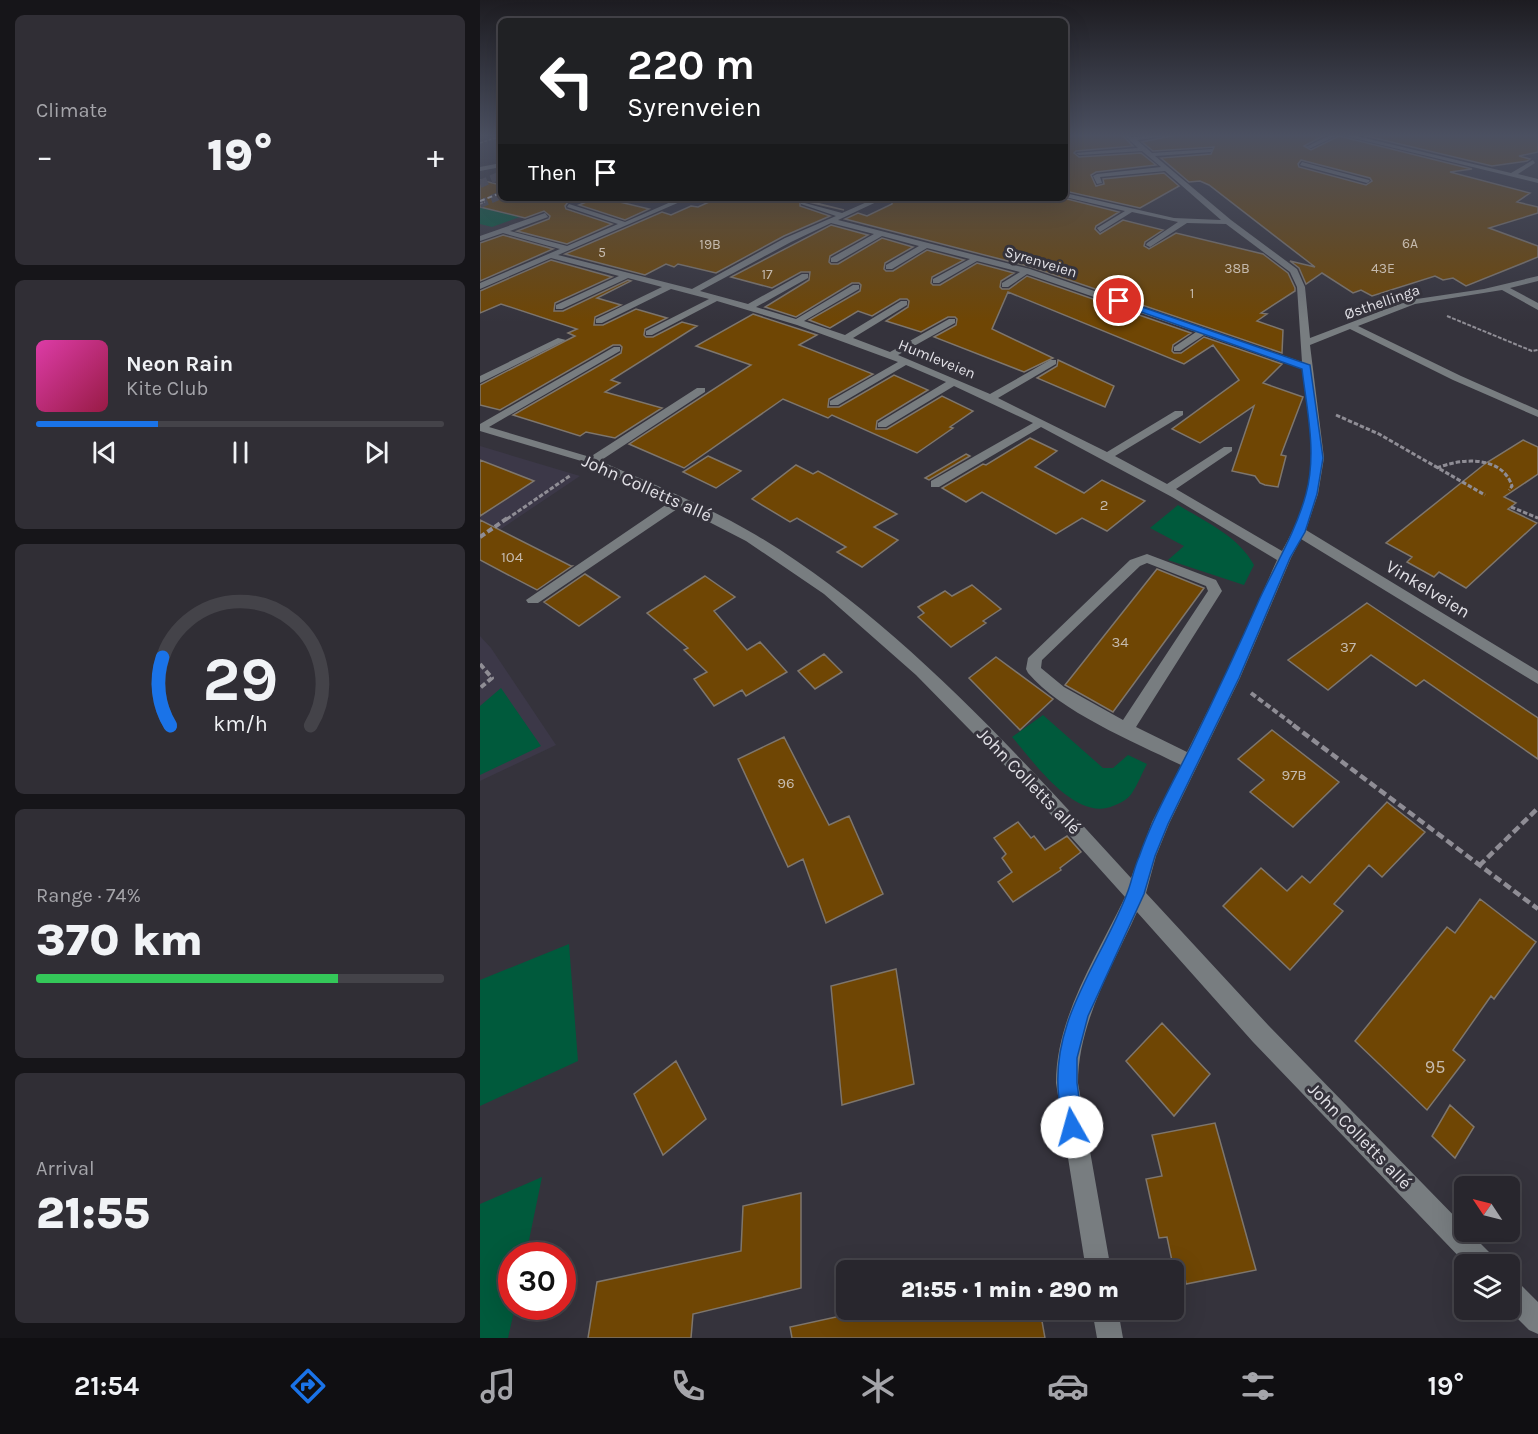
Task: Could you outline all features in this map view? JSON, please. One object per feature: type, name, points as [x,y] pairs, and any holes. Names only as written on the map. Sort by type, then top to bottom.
[{"type":"street","points":[[1076,197],[1185,222],[1228,222]]},
{"type":"street","points":[[1096,1260],[1072,1127],[1067,1083],[1067,1058],[1071,1039],[1080,1014],[1136,894],[1147,856],[1161,822],[1192,763],[1284,558],[1299,532],[1312,494],[1318,458],[1307,367],[1301,286],[1294,272],[1199,197]]},
{"type":"street","points":[[480,286],[679,201]]},
{"type":"street","points":[[693,292],[788,240],[876,201]]},
{"type":"street","points":[[803,203],[843,216]]},
{"type":"street","points":[[569,206],[625,224]]},
{"type":"street","points":[[1100,230],[1131,210]]},
{"type":"street","points":[[480,239],[545,215]]},
{"type":"street","name":"Syrenveien","points":[[831,221],[1027,271],[1307,367]]},
{"type":"street","points":[[1150,244],[1185,222]]},
{"type":"street","points":[[503,231],[568,249]]},
{"type":"street","points":[[834,260],[882,233]]},
{"type":"street","points":[[889,267],[928,244]]},
{"type":"street","name":"Humleveien","points":[[551,256],[693,292],[795,322],[890,356],[992,398],[1108,456],[1284,558]]},
{"type":"street","points":[[936,281],[978,257]]},
{"type":"street","points":[[1005,285],[1027,271]]},
{"type":"street","points":[[559,307],[627,275]]},
{"type":"street","points":[[748,308],[805,276]]},
{"type":"street","name":"Østhellinga","points":[[1306,343],[1413,302],[1538,279]]},
{"type":"street","points":[[598,321],[670,286]]},
{"type":"street","points":[[795,322],[856,287]]},
{"type":"street","points":[[1503,287],[1538,307]]},
{"type":"street","points":[[648,333],[715,298]]},
{"type":"street","points":[[845,339],[904,303]]},
{"type":"street","points":[[890,356],[952,321]]},
{"type":"street","points":[[1351,326],[1457,378],[1538,414]]},
{"type":"street","points":[[1177,349],[1204,331]]},
{"type":"street","points":[[480,380],[561,340]]},
{"type":"street","points":[[480,428],[617,349]]},
{"type":"street","points":[[834,403],[904,362]]},
{"type":"street","points":[[992,398],[1053,362]]},
{"type":"street","points":[[882,425],[953,382]]},
{"type":"street","points":[[592,461],[701,390]]},
{"type":"street","points":[[1108,456],[1179,413]]},
{"type":"street","points":[[935,484],[1042,422]]},
{"type":"street","name":"John Colletts allé","points":[[480,428],[592,461],[680,501],[751,538],[829,591],[888,641],[1032,782],[1261,1034],[1473,1254]]},
{"type":"street","points":[[1168,489],[1228,449]]},
{"type":"street","points":[[533,600],[680,501]]},
{"type":"street","name":"Vinkelveien","points":[[1299,532],[1538,678]]},
{"type":"street","points":[[1126,729],[1215,591],[1212,583],[1147,558],[1135,562],[1035,658],[1032,665],[1039,677],[1066,697],[1126,729],[1192,763]]},
{"type":"street","points":[[1520,1302],[1538,1321]]},
{"type":"street","points":[[1107,1320],[1110,1338]]},
{"type":"path","points":[[480,204],[485,202]]},
{"type":"path","points":[[1413,302],[1532,351],[1538,350]]},
{"type":"path","points":[[1311,404],[1379,434],[1485,495]]},
{"type":"path","points":[[480,537],[592,461]]},
{"type":"path","points":[[1436,468],[1461,461],[1481,462],[1503,472],[1511,480],[1509,490]]},
{"type":"path","points":[[1511,507],[1538,518]]},
{"type":"path","points":[[480,664],[492,678],[480,688]]},
{"type":"path","points":[[1232,678],[1538,909]]},
{"type":"path","points":[[1479,866],[1538,808]]},
{"type":"shaded area","points":[[480,446],[580,476],[480,543]]},
{"type":"shaded area","points":[[480,636],[491,648],[556,745],[480,781]]},
{"type":"green space","points":[[498,199],[498,201],[563,201],[492,227],[480,224],[480,205]]},
{"type":"green space","points":[[1178,505],[1220,530],[1247,555],[1254,565],[1244,585],[1168,560],[1184,546],[1150,528]]},
{"type":"green space","points":[[501,688],[541,746],[480,775],[480,706]]},
{"type":"green space","points":[[1043,715],[1103,768],[1113,768],[1128,755],[1147,764],[1130,795],[1116,805],[1099,809],[1070,798],[1056,787],[1012,737]]},
{"type":"green space","points":[[569,944],[578,1061],[480,1106],[480,980]]},
{"type":"green space","points":[[542,1177],[529,1242],[498,1242],[498,1320],[512,1320],[508,1338],[480,1338],[480,1204]]},
{"type":"building","points":[[480,197],[498,197],[498,201],[564,201],[568,202],[566,209],[612,224],[567,244],[517,231],[549,219],[550,216],[544,211],[525,218],[480,207]]},
{"type":"building","points":[[1093,197],[1159,197],[1140,208]]},
{"type":"building","points":[[1225,197],[1524,197],[1517,202],[1538,207],[1538,213],[1489,228],[1538,246],[1538,257],[1466,286],[1453,278],[1443,280],[1435,276],[1372,296],[1361,290],[1353,293],[1322,273],[1306,284],[1299,268],[1290,261],[1315,267]]},
{"type":"building","points":[[1068,199],[1119,212],[1096,226],[1095,229],[1100,234],[1123,220],[1163,230],[1145,242],[1144,246],[1149,249],[1176,233],[1263,254],[1288,273],[1295,288],[1295,291],[1261,313],[1267,314],[1257,321],[1283,330],[1282,353],[1031,267],[845,219],[858,213],[867,216],[892,204],[892,201]]},
{"type":"building","points":[[589,201],[616,201],[649,209],[625,220],[579,205]]},
{"type":"building","points":[[711,201],[800,201],[800,206],[830,216],[784,236],[716,273],[678,264],[674,267],[666,264],[645,275],[565,254],[662,212],[671,215],[691,206],[698,207]]},
{"type":"building","points":[[831,225],[868,235],[830,256],[831,264],[838,264],[882,238],[913,247],[885,263],[886,271],[893,271],[927,250],[964,260],[932,277],[933,285],[940,285],[977,263],[1014,273],[1001,281],[1002,289],[1009,289],[1027,276],[1191,333],[1173,345],[1174,353],[1181,353],[1204,337],[1282,364],[1263,383],[1303,397],[1281,455],[1286,456],[1278,487],[1260,483],[1255,476],[1232,471],[1254,406],[1200,443],[1172,429],[1239,380],[1213,345],[1184,364],[1008,292],[992,329],[1053,358],[1024,372],[934,337],[956,325],[955,317],[948,317],[921,332],[886,321],[908,307],[907,299],[900,299],[872,316],[858,311],[830,328],[809,320],[860,291],[859,283],[852,283],[796,317],[765,307],[809,280],[810,272],[801,272],[772,288],[731,277]]},
{"type":"building","points":[[503,235],[553,249],[480,281],[480,243]]},
{"type":"building","points":[[551,260],[612,277],[555,303],[554,311],[563,311],[628,280],[631,281],[597,298],[621,305],[595,317],[594,325],[603,325],[636,309],[667,318],[645,329],[646,337],[653,337],[682,322],[697,326],[611,380],[620,383],[605,392],[662,408],[615,438],[586,432],[580,436],[513,415],[621,353],[620,345],[613,345],[500,410],[480,405],[480,385],[575,336],[568,333],[577,329],[501,304],[480,313],[480,291]]},
{"type":"building","points":[[753,314],[817,335],[799,345],[873,374],[829,399],[828,407],[839,407],[894,375],[928,390],[877,421],[876,429],[887,429],[942,396],[973,411],[917,453],[832,415],[828,418],[783,399],[684,468],[629,444],[751,365],[696,346]]},
{"type":"building","points":[[1058,360],[1114,386],[1105,407],[1037,378],[1057,366]]},
{"type":"building","points":[[1030,438],[1057,451],[1035,467],[1084,493],[1102,480],[1145,501],[1107,531],[1082,518],[1056,534],[982,492],[966,502],[942,488]]},
{"type":"building","points":[[1523,440],[1538,447],[1538,474],[1504,497],[1516,503],[1508,509],[1537,523],[1466,588],[1439,572],[1434,577],[1407,562],[1412,557],[1386,543],[1486,463]]},
{"type":"building","points":[[966,454],[970,456],[929,480],[925,478]]},
{"type":"building","points":[[708,456],[741,471],[716,488],[683,472]]},
{"type":"building","points":[[480,460],[534,481],[480,516]]},
{"type":"building","points":[[796,465],[813,474],[818,471],[897,514],[874,527],[898,540],[862,567],[837,552],[846,547],[797,518],[790,522],[752,499]]},
{"type":"building","points":[[480,520],[572,566],[537,590],[480,560]]},
{"type":"building","points":[[1157,569],[1204,588],[1113,712],[1065,685]]},
{"type":"building","points":[[585,574],[620,597],[579,626],[544,602]]},
{"type":"building","points":[[705,576],[735,597],[714,611],[747,650],[760,642],[787,672],[746,696],[742,690],[714,706],[694,679],[707,672],[684,650],[688,648],[647,613]]},
{"type":"building","points":[[972,585],[1001,609],[983,621],[986,623],[951,647],[918,617],[924,613],[918,607],[945,591],[952,596]]},
{"type":"building","points":[[1367,603],[1538,718],[1538,759],[1424,680],[1416,686],[1371,655],[1328,690],[1288,660]]},
{"type":"building","points":[[824,654],[842,672],[815,689],[798,671]]},
{"type":"building","points":[[996,657],[1053,699],[1020,730],[969,678]]},
{"type":"building","points":[[1272,730],[1339,782],[1293,827],[1250,792],[1264,780],[1238,759]]},
{"type":"building","points":[[784,737],[829,825],[849,816],[883,894],[826,923],[803,859],[788,867],[738,759]]},
{"type":"building","points":[[1387,802],[1425,832],[1382,877],[1369,865],[1334,904],[1343,911],[1290,970],[1223,906],[1261,868],[1287,891],[1302,876],[1310,883]]},
{"type":"building","points":[[1018,822],[1045,850],[1067,836],[1081,852],[1060,868],[1061,870],[1013,902],[998,882],[1012,872],[1002,858],[1006,854],[994,838]]},
{"type":"building","points":[[1480,899],[1536,942],[1494,999],[1491,996],[1453,1050],[1465,1060],[1427,1110],[1355,1041],[1447,927],[1455,933]]},
{"type":"building","points":[[896,969],[914,1084],[842,1105],[831,986]]},
{"type":"building","points":[[1162,1023],[1210,1074],[1174,1116],[1126,1061]]},
{"type":"building","points":[[676,1061],[706,1119],[663,1155],[634,1094]]},
{"type":"building","points":[[1450,1105],[1474,1127],[1455,1158],[1432,1136]]},
{"type":"building","points":[[1215,1123],[1256,1270],[1186,1284],[1184,1260],[1172,1260],[1167,1237],[1159,1238],[1146,1179],[1162,1176],[1152,1135]]},
{"type":"building","points":[[801,1193],[801,1288],[693,1314],[691,1338],[588,1338],[597,1282],[741,1251],[743,1206]]},
{"type":"building","points":[[836,1317],[836,1320],[1042,1320],[1045,1338],[792,1338],[790,1327]]},
{"type":"tunnel","points":[[480,204],[495,197]]},
{"type":"railway","points":[[480,201],[489,197]]},
{"type":"route","points":[[1072,1127],[1067,1083],[1067,1058],[1080,1014],[1136,894],[1147,856],[1161,822],[1192,763],[1284,558],[1299,532],[1312,494],[1318,458],[1307,367],[1119,301]]}]
